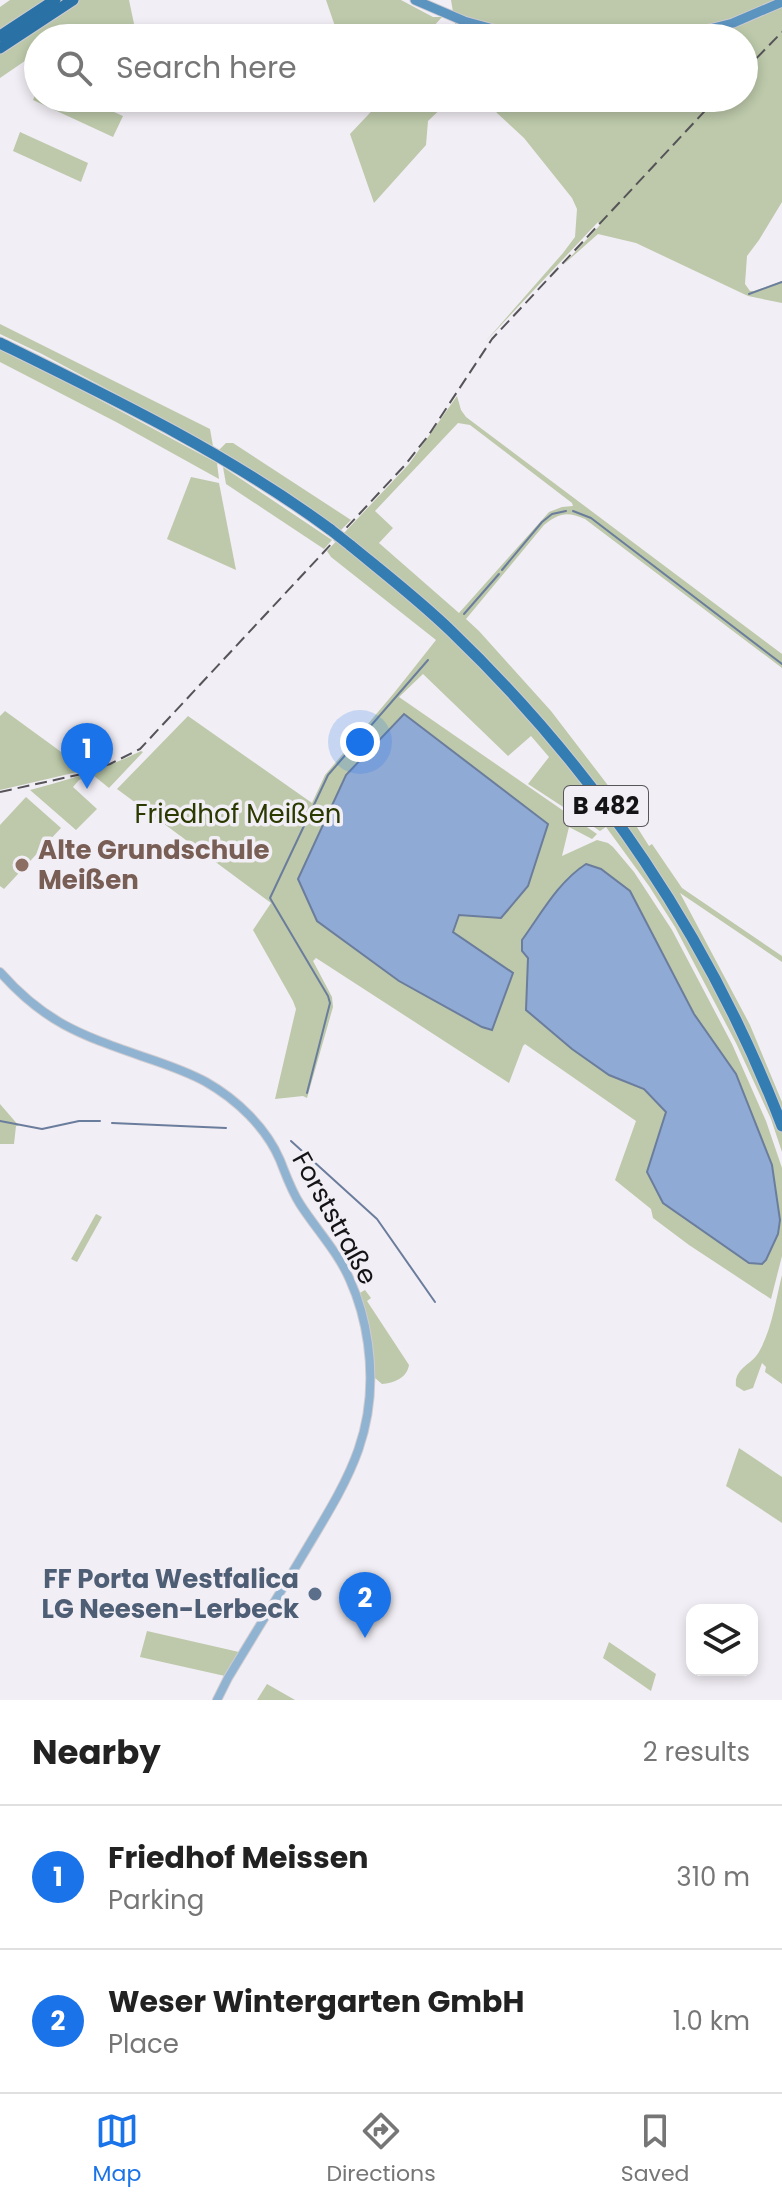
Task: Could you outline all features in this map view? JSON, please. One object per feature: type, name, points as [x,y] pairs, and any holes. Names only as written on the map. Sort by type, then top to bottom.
[{"type":"highway","points":[[0,36],[55,0]]},
{"type":"highway","points":[[36,24],[73,0]]},
{"type":"highway","points":[[0,48],[24,32]]},
{"type":"main road","points":[[415,0],[475,24]]},
{"type":"main road","points":[[729,24],[782,2]]},
{"type":"main road","name":"B 482","points":[[0,343],[146,415],[259,481],[350,545],[449,629],[488,668],[563,751],[627,833],[678,912],[740,1028],[782,1126]]},
{"type":"street","name":"Forststraße","points":[[0,972],[28,1001],[55,1021],[90,1038],[184,1071],[207,1083],[241,1108],[268,1139],[298,1201],[334,1252],[355,1290],[365,1324],[370,1360],[371,1387],[364,1435],[338,1495],[217,1700]]},
{"type":"green space","points":[[10,0],[129,0],[134,24],[24,24],[24,62],[0,78],[0,7]]},
{"type":"green space","points":[[326,0],[401,0],[433,17],[442,17],[436,24],[334,24]]},
{"type":"green space","points":[[451,0],[782,0],[782,202],[747,256],[745,284],[750,291],[754,291],[782,281],[782,303],[748,296],[636,243],[598,234],[563,265],[600,225],[598,222],[485,342],[575,237],[577,209],[572,198],[524,138],[496,112],[758,112],[758,24],[455,24]]},
{"type":"green space","points":[[59,112],[114,112],[123,116],[113,137]]},
{"type":"green space","points":[[371,112],[437,112],[428,121],[426,145],[374,203],[350,134]]},
{"type":"green space","points":[[20,132],[88,163],[81,182],[13,151]]},
{"type":"green space","points":[[0,324],[210,429],[213,446],[0,334]]},
{"type":"green space","points":[[0,350],[217,463],[219,479],[0,362]]},
{"type":"green space","name":"Friedhof Meißen","points":[[457,396],[466,417],[782,654],[782,668],[585,519],[568,514],[544,525],[466,619],[551,711],[682,888],[782,956],[782,962],[680,893],[750,1025],[782,1102],[782,1152],[771,1119],[736,1043],[675,927],[649,886],[606,827],[600,831],[528,784],[549,757],[531,736],[508,756],[423,674],[399,697],[597,834],[592,839],[569,827],[562,856],[597,840],[613,847],[634,872],[672,930],[732,1044],[766,1121],[782,1168],[782,1256],[771,1299],[653,1218],[651,1209],[615,1180],[636,1121],[525,1044],[509,1083],[316,958],[313,961],[332,997],[333,1007],[307,1098],[275,1099],[296,1009],[253,930],[271,903],[117,789],[188,716],[312,803],[325,775],[436,640],[327,551],[409,464]],"holes":[[[458,423],[470,425],[573,506],[549,512],[459,613],[379,543],[393,528],[375,511]],[[298,880],[459,915],[453,932],[482,1027],[399,981],[318,921]],[[528,957],[694,1014],[736,1074],[772,1165],[780,1220],[647,1172],[666,1112],[644,1089],[609,1075],[526,1010]]]},
{"type":"green space","points":[[226,443],[233,443],[351,520],[341,530],[219,450]]},
{"type":"green space","points":[[223,467],[332,540],[324,549],[226,484]]},
{"type":"green space","points":[[191,477],[219,483],[236,570],[167,539]]},
{"type":"green space","points":[[5,711],[86,770],[0,790],[0,716]]},
{"type":"green space","points":[[141,751],[109,788],[93,775],[79,780],[73,787],[97,809],[76,830],[30,790],[86,774]]},
{"type":"green space","points":[[26,797],[61,828],[4,889],[0,886],[0,825]]},
{"type":"green space","points":[[0,1104],[19,1126],[16,1126],[14,1144],[0,1144]]},
{"type":"green space","points":[[96,1214],[102,1217],[77,1262],[71,1259]]},
{"type":"green space","points":[[782,1275],[782,1384],[765,1372],[766,1367],[762,1363],[753,1388],[744,1391],[736,1386],[736,1380],[741,1370],[757,1355],[764,1341]]},
{"type":"green space","points":[[365,1290],[371,1298],[367,1301],[409,1365],[403,1376],[391,1382],[382,1384],[375,1378],[358,1294]]},
{"type":"green space","points":[[739,1448],[782,1477],[782,1523],[726,1486]]},
{"type":"green space","points":[[147,1631],[239,1652],[225,1676],[140,1657]]},
{"type":"green space","points":[[609,1642],[656,1674],[651,1691],[603,1658]]},
{"type":"green space","points":[[267,1684],[295,1700],[257,1700]]},
{"type":"water","points":[[404,714],[548,824],[528,886],[501,918],[459,915],[453,932],[513,973],[492,1030],[399,981],[317,921],[298,879],[346,775]]},
{"type":"water","points":[[586,864],[601,869],[630,891],[694,1014],[736,1074],[772,1165],[780,1220],[778,1234],[762,1264],[749,1263],[663,1203],[647,1172],[666,1112],[644,1089],[609,1075],[526,1010],[528,958],[522,951],[522,940],[558,889]]},
{"type":"waterway","points":[[749,294],[782,282]]},
{"type":"waterway","points":[[502,570],[542,522],[552,514],[566,511]]},
{"type":"waterway","points":[[573,511],[591,518],[782,664]]},
{"type":"waterway","points":[[464,614],[499,574]]},
{"type":"waterway","points":[[307,1093],[330,1003],[270,898],[328,775],[428,660]]},
{"type":"waterway","points":[[0,1121],[42,1129],[79,1121],[100,1121]]},
{"type":"waterway","points":[[112,1123],[226,1128]]},
{"type":"waterway","points":[[291,1141],[377,1219],[435,1302]]},
{"type":"railway","points":[[758,57],[782,32]]},
{"type":"railway","points":[[0,792],[82,774],[140,749],[405,465],[428,436],[492,339],[704,112]]},
{"type":"place","name":"Friedhof Meissen","points":[[87,789]]},
{"type":"place","name":"Alte Grundschule Meißen","points":[[22,865]]},
{"type":"place","name":"FF Porta Westfalica LG Neesen-Lerbeck","points":[[315,1594]]},
{"type":"place","name":"Weser Wintergarten GmbH","points":[[365,1638]]}]
